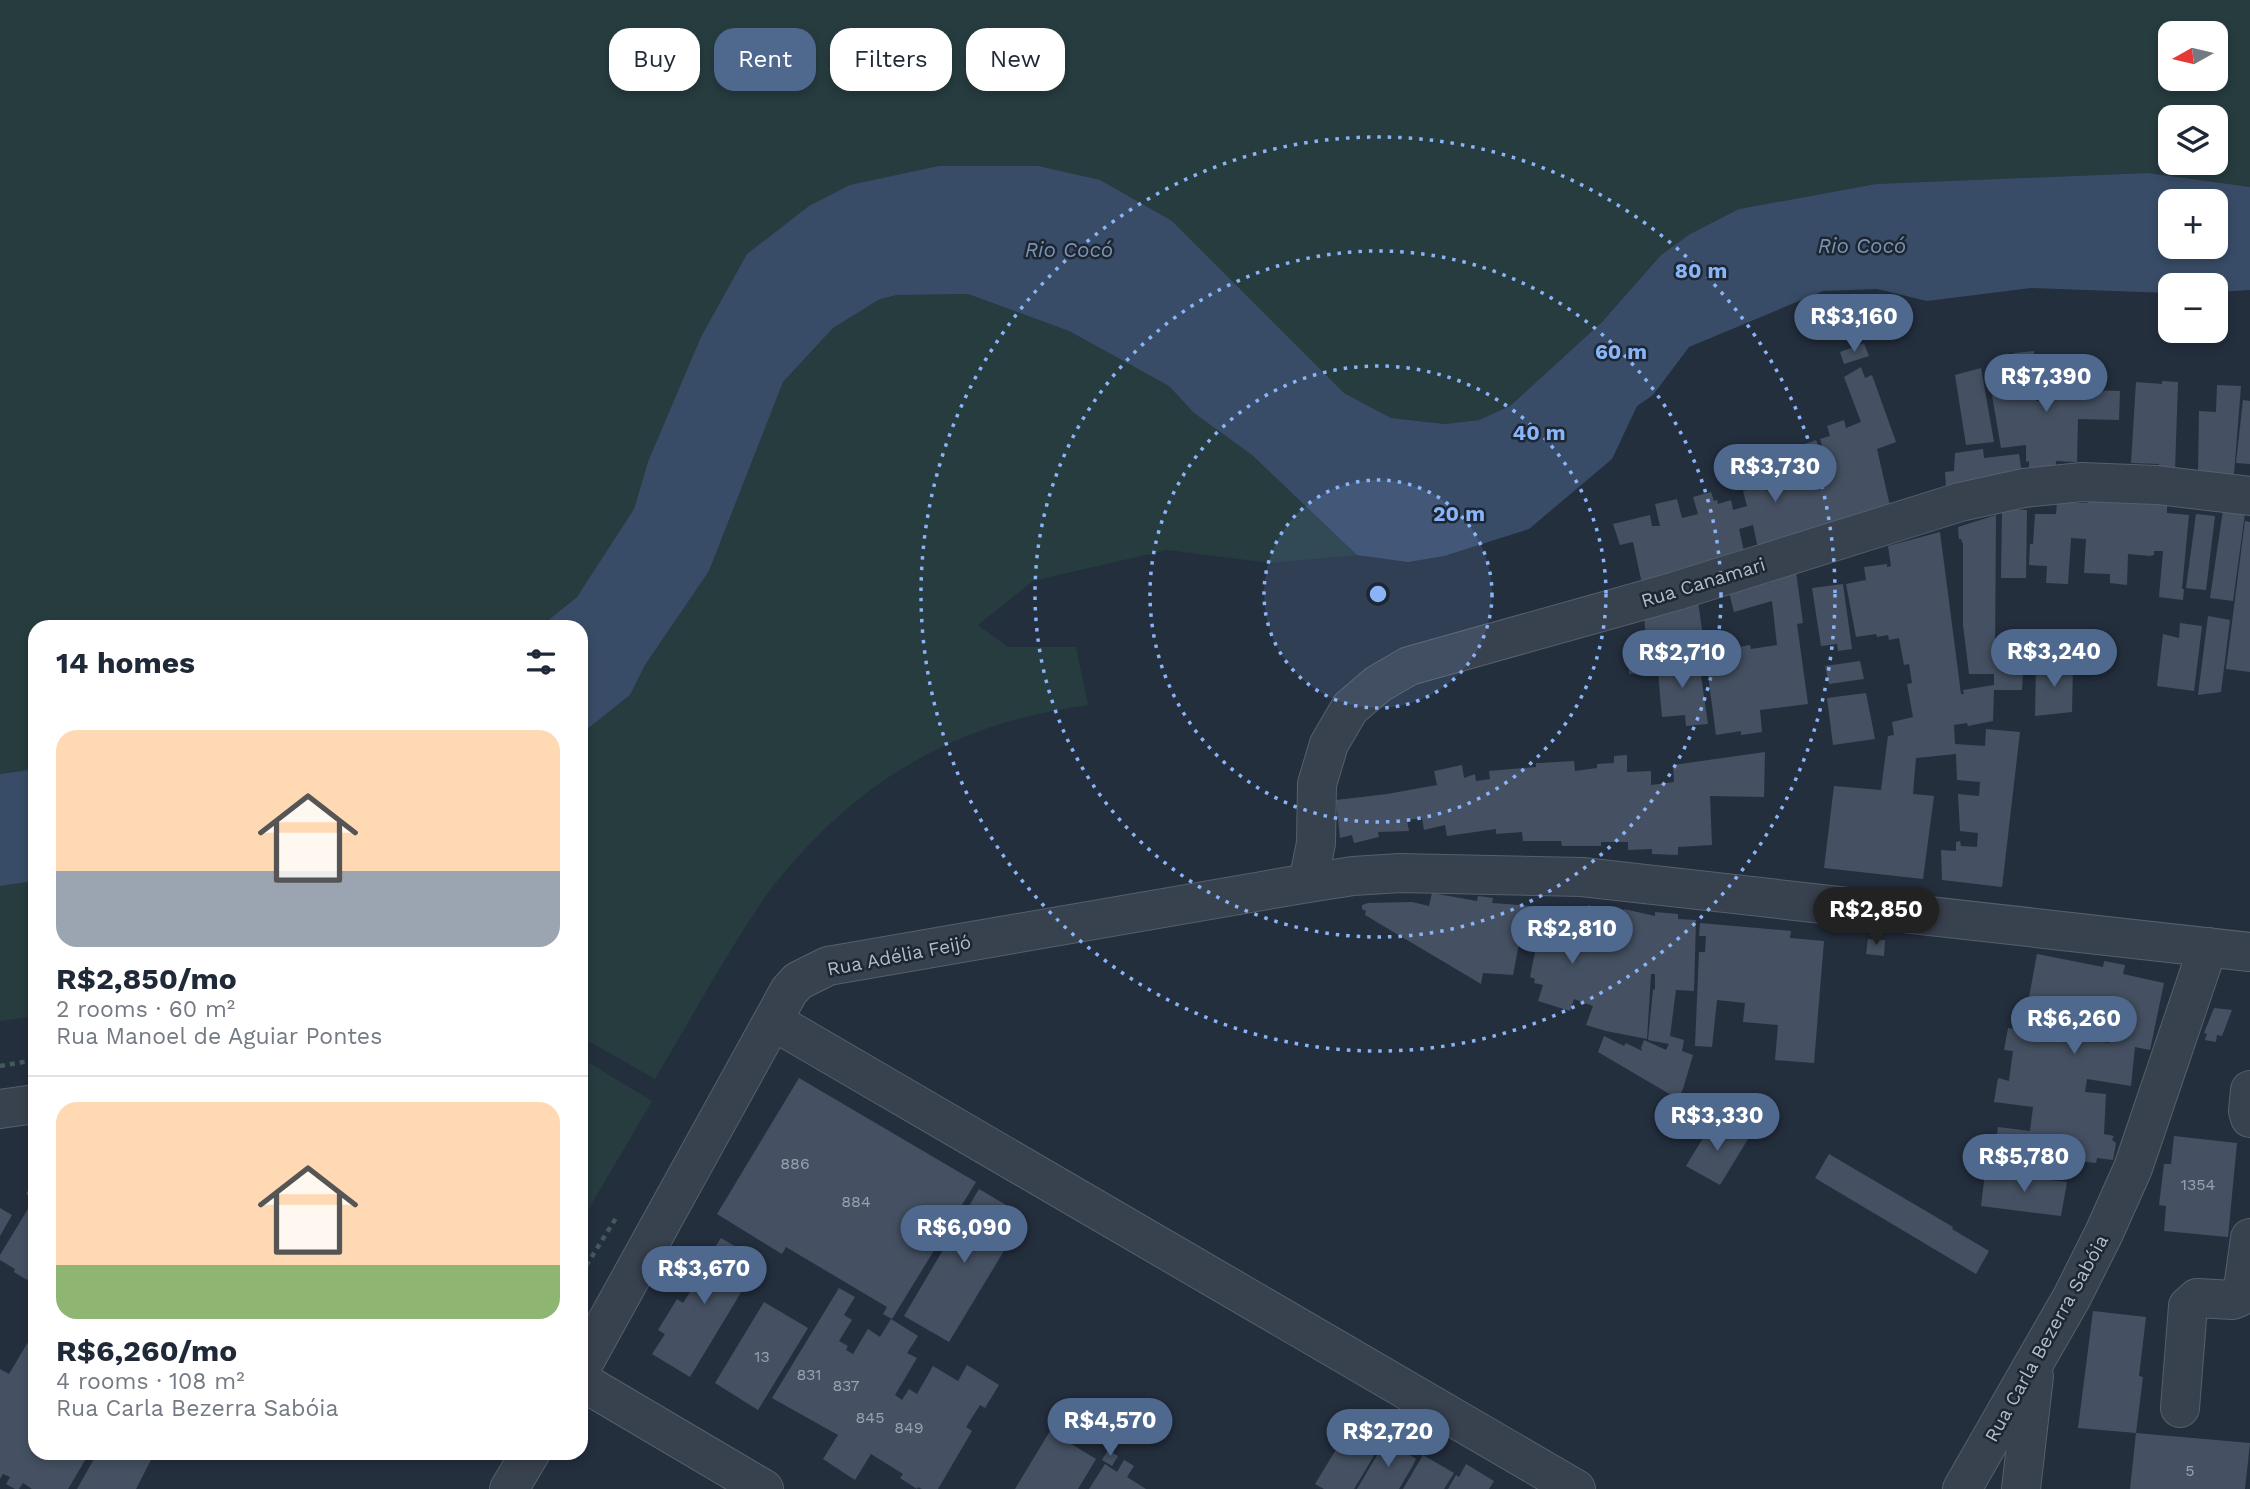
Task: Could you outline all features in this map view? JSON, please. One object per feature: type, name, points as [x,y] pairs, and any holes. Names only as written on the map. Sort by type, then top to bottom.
[{"type":"street","name":"Rua Canamari","points":[[1308,883],[1316,843],[1317,784],[1329,744],[1350,708],[1378,684],[1409,666],[1676,591],[1961,502],[2024,488],[2082,482],[2157,485],[2250,496]]},
{"type":"street","name":"Rua Adélia Feijó","points":[[588,1355],[789,991],[798,981],[828,966],[1308,883],[1400,873],[1582,877],[2250,952]]},
{"type":"street","name":"Rua Carla Bezerra Sabóia","points":[[1962,1489],[2078,1286],[2133,1168],[2208,947]]},
{"type":"street","points":[[773,1021],[1576,1489]]},
{"type":"street","points":[[2250,1090],[2250,1118]]},
{"type":"street","points":[[0,1109],[28,1105]]},
{"type":"street","points":[[2180,1408],[2188,1306],[2197,1298],[2233,1300],[2242,1296],[2250,1238]]},
{"type":"street","points":[[2021,1489],[2035,1363]]},
{"type":"street","points":[[588,1385],[764,1489]]},
{"type":"street","points":[[509,1489],[526,1460]]},
{"type":"path","points":[[0,1066],[28,1061]]},
{"type":"green space","points":[[0,0],[2250,0],[2250,187],[2163,175],[2228,175],[2228,105],[2158,105],[2158,174],[1876,184],[1739,209],[1690,234],[1661,255],[1602,322],[1510,406],[1479,420],[1445,424],[1391,418],[1344,393],[1172,221],[1038,166],[648,462],[634,509],[577,597],[548,620],[28,620],[28,770],[0,774]]},
{"type":"green space","points":[[968,294],[1069,331],[1169,386],[1194,413],[1252,455],[1357,555],[1270,563],[1167,550],[1033,581],[978,625],[1008,647],[1076,647],[1088,705],[1016,719],[951,743],[890,777],[832,822],[798,856],[768,893],[724,961],[655,1079],[588,1041],[588,728],[630,695],[645,665],[709,571],[783,382],[833,328],[880,299],[897,295]]},
{"type":"green space","points":[[28,882],[28,1017],[0,1021],[0,886]]},
{"type":"green space","points":[[588,1062],[652,1101],[588,1210]]},
{"type":"water","name":"Rio Cocó","points":[[939,166],[1038,166],[1100,180],[1172,221],[1344,393],[1391,418],[1445,424],[1479,420],[1510,406],[1602,322],[1661,255],[1690,234],[1739,209],[1876,184],[2148,173],[2250,187],[2250,290],[2228,291],[2228,273],[2158,273],[2158,293],[2031,288],[1927,301],[1877,289],[1823,291],[1689,347],[1653,395],[1637,406],[1612,459],[1529,529],[1444,556],[1408,562],[1357,555],[1252,455],[1194,413],[1169,386],[1069,331],[968,294],[897,295],[880,299],[833,328],[783,382],[709,571],[645,665],[630,695],[588,728],[588,620],[548,620],[577,597],[634,509],[648,462],[701,337],[747,254],[809,206],[850,185]]},
{"type":"water","points":[[28,770],[28,882],[0,886],[0,774]]},
{"type":"building","points":[[1864,343],[1869,356],[1844,364],[1840,352]]},
{"type":"building","points":[[2034,351],[2036,401],[2039,401],[2040,381],[2079,379],[2079,390],[2120,391],[2119,420],[2078,419],[2077,462],[2056,461],[2055,472],[2029,473],[2026,445],[2001,448],[1988,372],[1993,372],[1996,377],[2015,374],[2014,353]]},
{"type":"building","points":[[1861,367],[1865,378],[1872,375],[1896,442],[1877,449],[1893,519],[1760,558],[1753,525],[1739,529],[1747,565],[1644,593],[1633,542],[1620,545],[1613,524],[1650,515],[1652,526],[1660,526],[1655,504],[1677,499],[1682,518],[1698,514],[1693,497],[1711,492],[1718,504],[1731,500],[1733,510],[1747,506],[1743,491],[1764,484],[1766,491],[1776,487],[1772,476],[1782,473],[1786,483],[1799,479],[1796,469],[1806,466],[1799,446],[1816,440],[1819,447],[1822,446],[1820,439],[1830,436],[1827,426],[1844,420],[1846,428],[1861,422],[1844,377]]},
{"type":"building","points":[[1981,368],[1994,442],[1966,445],[1955,375]]},
{"type":"building","points":[[2162,381],[2178,382],[2175,470],[2158,470],[2159,464],[2131,463],[2136,382],[2162,384]]},
{"type":"building","points":[[2217,385],[2241,386],[2234,474],[2198,473],[2199,411],[2216,412]]},
{"type":"building","points":[[2243,400],[2250,401],[2250,464],[2236,463]]},
{"type":"building","points":[[1983,449],[1984,458],[2019,454],[2023,480],[1946,486],[1945,472],[1954,471],[1955,453]]},
{"type":"building","points":[[2088,497],[2167,504],[2167,513],[2189,515],[2183,600],[2159,597],[2163,551],[2154,551],[2154,555],[2150,556],[2128,554],[2127,585],[2110,583],[2110,574],[2084,573],[2086,539],[2071,538],[2068,584],[2046,583],[2047,566],[2029,565],[2035,514],[2056,514],[2057,501],[2069,499],[2070,503],[2088,503]]},
{"type":"building","points":[[2002,509],[2027,510],[2026,578],[2001,578]]},
{"type":"building","points":[[2223,510],[2245,513],[2233,601],[2210,598]]},
{"type":"building","points":[[2196,514],[2215,516],[2206,590],[2186,588]]},
{"type":"building","points":[[1996,515],[1995,654],[2024,654],[2022,690],[1994,690],[1993,721],[1968,726],[1967,723],[1954,725],[1955,744],[1985,746],[1986,729],[2020,732],[2002,887],[1942,880],[1941,850],[1956,851],[1956,842],[1960,841],[1961,846],[1977,847],[1978,833],[1960,831],[1958,794],[1979,796],[1980,782],[1957,780],[1956,754],[1916,758],[1913,794],[1934,796],[1923,879],[1824,868],[1834,786],[1881,790],[1888,736],[1894,735],[1892,722],[1913,717],[1907,684],[1912,683],[1909,664],[1904,665],[1899,638],[1889,640],[1888,635],[1877,637],[1876,634],[1856,637],[1846,584],[1866,580],[1864,567],[1887,564],[1887,567],[1891,566],[1888,546],[1940,532],[1961,694],[1964,694],[1963,690],[1994,685],[1994,674],[1969,674],[1963,625],[1963,544],[1959,539],[1958,527]]},
{"type":"building","points":[[2245,521],[2250,522],[2250,672],[2226,669]]},
{"type":"building","points":[[1796,572],[1803,623],[1797,624],[1808,704],[1760,710],[1762,732],[1741,735],[1741,731],[1716,735],[1705,653],[1750,645],[1751,649],[1777,645],[1772,601],[1734,612],[1728,589],[1767,577],[1770,586],[1769,579]]},
{"type":"building","points":[[1843,584],[1852,649],[1838,651],[1837,644],[1821,646],[1812,588]]},
{"type":"building","points":[[1697,594],[1703,637],[1669,640],[1670,658],[1640,660],[1641,673],[1629,674],[1628,641],[1646,640],[1643,604]]},
{"type":"building","points":[[2208,616],[2230,620],[2221,692],[2198,695]]},
{"type":"building","points":[[2180,623],[2202,626],[2194,691],[2157,686],[2163,634],[2179,638]]},
{"type":"building","points":[[1698,655],[1708,724],[1686,726],[1685,715],[1662,717],[1657,661]]},
{"type":"building","points":[[1860,661],[1864,679],[1829,684],[1825,666]]},
{"type":"building","points":[[2036,664],[2073,664],[2072,712],[2035,716]]},
{"type":"building","points":[[1866,693],[1875,739],[1833,745],[1827,698]]},
{"type":"building","points":[[1765,752],[1764,797],[1710,796],[1712,845],[1678,847],[1678,855],[1652,854],[1652,849],[1628,850],[1628,842],[1601,842],[1601,846],[1562,846],[1561,841],[1523,841],[1522,832],[1496,834],[1496,829],[1447,836],[1445,825],[1424,830],[1422,818],[1407,820],[1409,831],[1378,832],[1379,837],[1354,843],[1352,835],[1340,838],[1336,800],[1437,785],[1434,771],[1462,765],[1464,778],[1475,774],[1476,781],[1490,779],[1489,771],[1536,767],[1536,763],[1574,761],[1575,771],[1597,768],[1597,764],[1614,763],[1614,756],[1627,755],[1627,772],[1651,771],[1651,785],[1674,782],[1673,765]]},
{"type":"building","points":[[1432,893],[1477,901],[1478,896],[1493,898],[1492,903],[1544,907],[1584,916],[1588,905],[1622,917],[1624,909],[1655,916],[1655,912],[1678,914],[1678,919],[1696,920],[1694,991],[1676,990],[1670,1036],[1684,1040],[1682,1051],[1693,1055],[1678,1099],[1598,1052],[1604,1036],[1642,1051],[1644,1040],[1666,1050],[1669,1044],[1648,1040],[1655,974],[1651,974],[1647,1039],[1606,1031],[1586,1025],[1593,1006],[1574,999],[1570,1011],[1538,1001],[1543,985],[1534,983],[1535,979],[1530,977],[1537,942],[1520,939],[1513,975],[1483,973],[1481,984],[1365,915],[1366,911],[1362,909],[1362,905],[1368,903],[1412,902],[1429,906]]},
{"type":"building","points":[[1700,923],[1791,931],[1790,938],[1824,941],[1814,1063],[1775,1060],[1778,1025],[1743,1022],[1745,1003],[1717,1000],[1712,1047],[1695,1046],[1699,952],[1705,952],[1706,936],[1699,936]]},
{"type":"building","points":[[1868,939],[1885,940],[1884,956],[1866,954]]},
{"type":"building","points":[[2037,954],[2103,967],[2104,961],[2125,965],[2123,974],[2164,983],[2150,1050],[2135,1047],[2131,1086],[2087,1079],[2085,1092],[2106,1094],[2104,1134],[2114,1136],[2112,1140],[2116,1143],[2113,1160],[2097,1158],[2096,1163],[1986,1150],[1987,1141],[1996,1141],[1998,1127],[2030,1131],[2033,1107],[1994,1102],[1998,1078],[2009,1081],[2013,1051],[2004,1050],[2008,1028],[2023,1030]],"holes":[[[2070,1019],[2092,1022],[2090,1034],[2110,1038],[2109,1043],[2066,1037]]]},
{"type":"building","points":[[2214,1008],[2232,1010],[2222,1036],[2217,1035],[2216,1042],[2205,1040],[2207,1034],[2204,1033]]},
{"type":"building","points":[[799,1078],[976,1182],[892,1319],[883,1314],[887,1307],[786,1247],[782,1254],[717,1214]]},
{"type":"building","points":[[1714,1120],[1748,1139],[1720,1185],[1686,1166]]},
{"type":"building","points":[[2174,1136],[2237,1143],[2228,1237],[2164,1231],[2166,1206],[2159,1205],[2164,1164],[2171,1164]]},
{"type":"building","points":[[1829,1154],[1989,1251],[1976,1274],[1815,1178]]},
{"type":"building","points":[[1985,1173],[2067,1182],[2061,1216],[1981,1206]]},
{"type":"building","points":[[979,1189],[1025,1216],[949,1342],[904,1316]]},
{"type":"building","points":[[0,1208],[12,1215],[0,1236]]},
{"type":"building","points":[[28,1209],[27,1280],[0,1260],[0,1255]]},
{"type":"building","points":[[721,1238],[760,1261],[690,1377],[652,1354],[665,1334],[658,1330],[677,1299],[683,1303],[690,1292],[684,1288],[704,1255],[708,1258]]},
{"type":"building","points":[[839,1288],[855,1297],[844,1315],[852,1320],[839,1341],[848,1346],[846,1350],[853,1354],[868,1329],[880,1337],[891,1319],[918,1336],[907,1353],[917,1358],[895,1395],[902,1400],[909,1389],[917,1394],[933,1366],[958,1381],[967,1365],[999,1385],[985,1408],[980,1405],[966,1427],[972,1431],[938,1489],[917,1489],[900,1478],[903,1474],[871,1454],[855,1480],[823,1459],[838,1435],[772,1398]]},
{"type":"building","points":[[764,1302],[808,1328],[758,1410],[715,1383]]},
{"type":"building","points":[[2093,1311],[2146,1317],[2139,1376],[2143,1377],[2136,1433],[2078,1428]]},
{"type":"building","points":[[28,1342],[28,1460],[85,1460],[68,1489],[32,1489],[23,1483],[19,1489],[15,1489],[6,1484],[10,1477],[3,1474],[0,1479],[0,1369],[9,1374]]},
{"type":"building","points":[[1351,1425],[1381,1444],[1354,1489],[1324,1489],[1315,1484]]},
{"type":"building","points":[[1050,1431],[1096,1459],[1078,1489],[1015,1489]]},
{"type":"building","points":[[2136,1433],[2250,1443],[2245,1489],[2130,1489]]},
{"type":"building","points":[[1386,1440],[1416,1459],[1399,1489],[1357,1489]]},
{"type":"building","points":[[1108,1450],[1118,1456],[1112,1466],[1102,1460]]},
{"type":"building","points":[[1423,1455],[1454,1473],[1444,1489],[1403,1489]]},
{"type":"building","points":[[93,1460],[151,1460],[136,1489],[77,1489]]},
{"type":"building","points":[[1124,1460],[1134,1466],[1127,1477],[1146,1489],[1089,1489],[1105,1464],[1117,1472]]},
{"type":"building","points":[[1466,1464],[1494,1481],[1489,1489],[1448,1489]]}]
